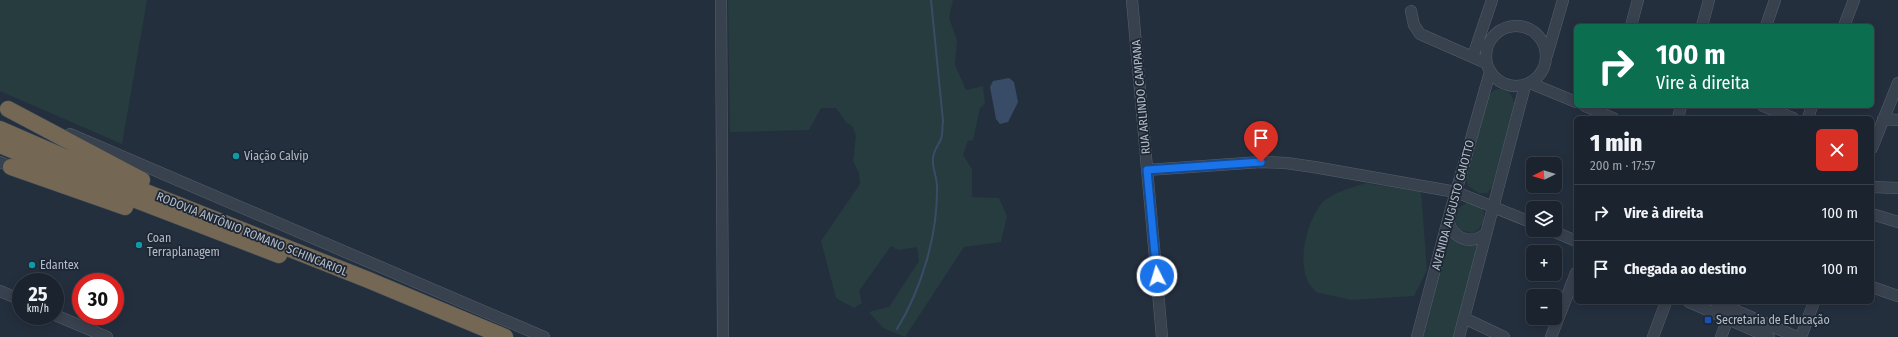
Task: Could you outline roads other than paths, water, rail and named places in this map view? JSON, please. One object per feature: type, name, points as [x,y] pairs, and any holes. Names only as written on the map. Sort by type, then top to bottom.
[{"type":"highway","points":[[4,107],[215,218]]},
{"type":"highway","name":"RODOVIA ANTÔNIO ROMANO SCHINCARIOL","points":[[0,129],[138,189],[215,218],[506,337]]},
{"type":"highway","name":"RODOVIA ANTÔNIO ROMANO SCHINCARIOL","points":[[0,145],[97,185],[271,253],[341,278],[478,337]]},
{"type":"highway","points":[[6,164],[192,231],[271,253]]},
{"type":"street","points":[[721,0],[723,337]]},
{"type":"street","name":"RUA ARLINDO CAMPANA","points":[[1132,0],[1162,337]]},
{"type":"street","points":[[1473,56],[1492,0]]},
{"type":"street","points":[[1411,11],[1414,25],[1420,34],[1473,56],[1488,68],[1496,80],[1505,85],[1515,87],[1528,84],[1540,74],[1563,0]]},
{"type":"street","points":[[1632,24],[1638,0]]},
{"type":"street","points":[[1703,24],[1709,0]]},
{"type":"street","points":[[1767,24],[1776,0]]},
{"type":"street","points":[[1845,24],[1854,0]]},
{"type":"street","points":[[1488,68],[1486,48],[1494,35],[1502,29],[1511,26],[1522,26],[1539,36],[1544,45],[1545,59]]},
{"type":"street","name":"AVENIDA AUGUSTO GAIOTTO","points":[[1417,337],[1488,68]]},
{"type":"street","points":[[1874,143],[1898,83]]},
{"type":"street","points":[[1528,84],[1574,101]]},
{"type":"street","points":[[1459,337],[1486,233],[1498,208],[1528,84]]},
{"type":"street","points":[[4,107],[171,176],[544,337]]},
{"type":"street","points":[[1592,108],[1610,113]]},
{"type":"street","points":[[1768,108],[1788,116]]},
{"type":"street","points":[[1883,119],[1898,120]]},
{"type":"street","points":[[1147,170],[1261,162],[1286,163],[1456,192],[1526,220]]},
{"type":"street","points":[[1874,187],[1898,188]]},
{"type":"street","points":[[1874,215],[1898,222]]},
{"type":"street","points":[[1448,220],[1454,233],[1466,240],[1480,238],[1486,233]]},
{"type":"street","points":[[1562,235],[1574,240]]},
{"type":"street","points":[[1551,337],[1574,278]]},
{"type":"street","points":[[1874,288],[1898,296]]},
{"type":"street","points":[[0,291],[12,296]]},
{"type":"street","points":[[1653,337],[1665,304]]},
{"type":"street","points":[[1696,304],[1797,337]]},
{"type":"street","points":[[1718,304],[1730,314],[1770,337]]},
{"type":"street","points":[[1801,337],[1813,304]]},
{"type":"street","points":[[1721,337],[1730,314]]},
{"type":"street","points":[[1464,318],[1504,337]]},
{"type":"street","points":[[64,319],[106,337]]},
{"type":"water","points":[[1009,78],[1014,82],[1018,102],[1008,122],[1000,124],[996,119],[990,87],[993,81]]},
{"type":"waterway","points":[[897,329],[914,296],[927,260],[935,223],[937,204],[937,186],[933,166],[933,156],[942,137],[943,121],[931,0]]},
{"type":"place","name":"Viação Calvip","points":[[236,156]]},
{"type":"place","name":"Coan Terraplanagem","points":[[139,245]]},
{"type":"place","name":"Edantex","points":[[32,265]]},
{"type":"place","name":"Secretaria de Educação","points":[[1708,320]]}]
